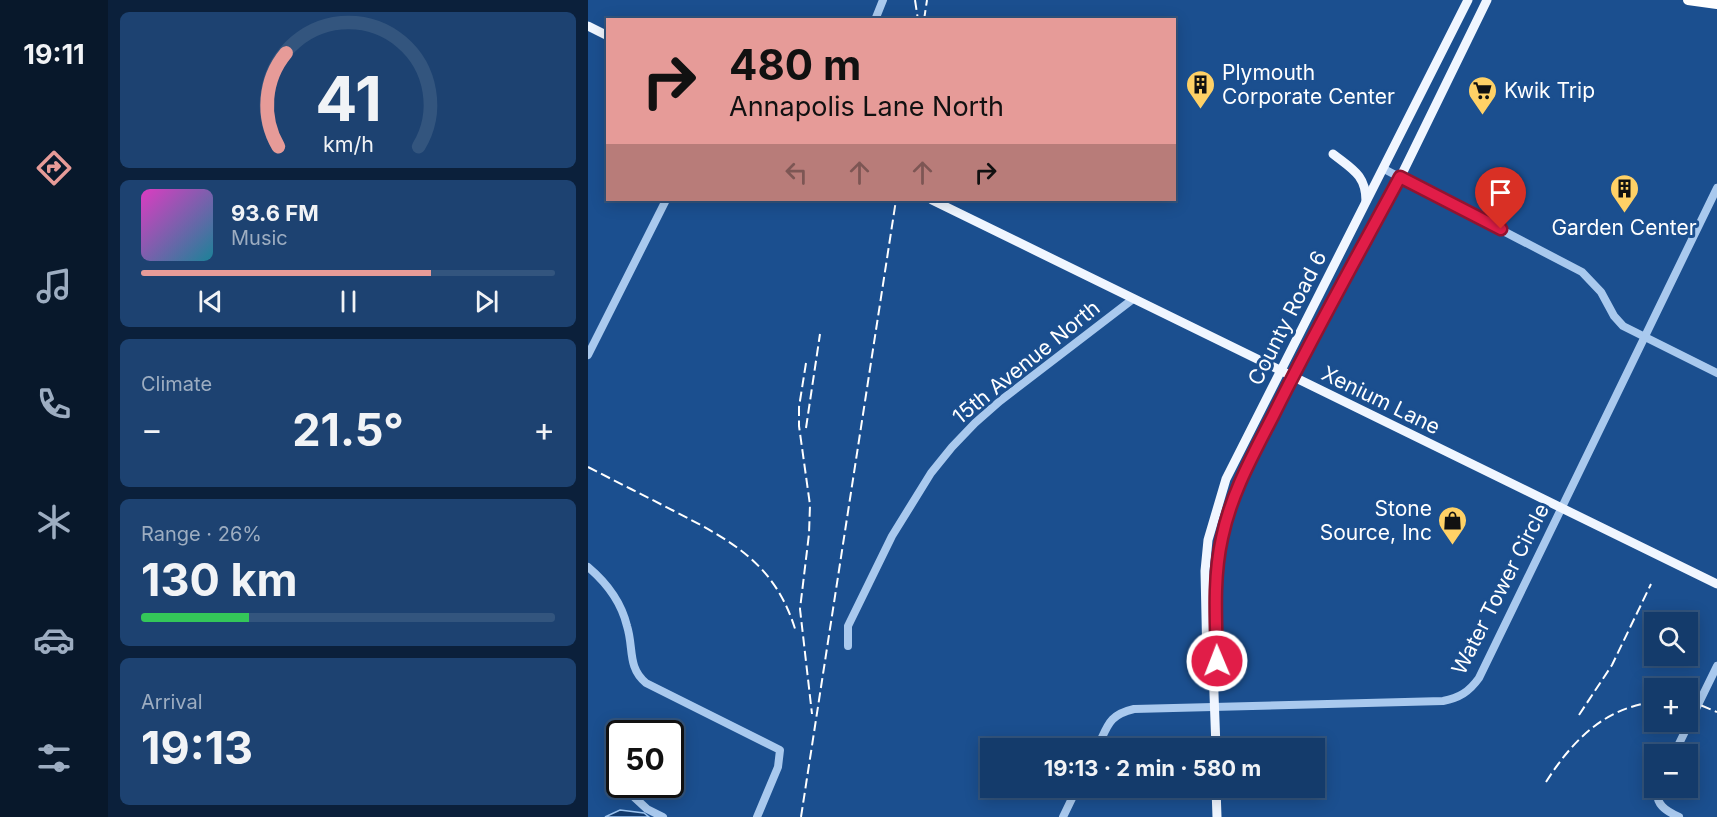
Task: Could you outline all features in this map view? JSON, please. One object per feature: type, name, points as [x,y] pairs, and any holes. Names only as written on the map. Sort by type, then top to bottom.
[{"type":"highway","points":[[1688,0],[1717,4]]},
{"type":"main road","name":"County Road 6","points":[[1213,668],[1207,662],[1205,571],[1208,540],[1226,479],[1468,0]]},
{"type":"main road","name":"County Road 6","points":[[1215,738],[1213,668],[1217,661],[1217,565],[1230,507],[1242,477],[1292,377],[1400,177],[1487,0]]},
{"type":"main road","points":[[588,26],[606,35]]},
{"type":"main road","points":[[1333,154],[1362,179],[1366,188],[1365,206]]},
{"type":"main road","name":"Xenium Lane","points":[[934,201],[1717,584]]},
{"type":"main road","points":[[1216,798],[1217,817]]},
{"type":"street","points":[[876,18],[883,0]]},
{"type":"street","points":[[1384,170],[1582,272],[1601,292],[1614,316],[1623,326],[1717,373]]},
{"type":"street","name":"Water Tower Circle","points":[[1102,738],[1112,718],[1121,712],[1134,709],[1443,701],[1464,694],[1473,687],[1717,188]]},
{"type":"street","points":[[588,355],[665,201]]},
{"type":"street","name":"15th Avenue North","points":[[848,645],[848,626],[888,544],[931,473],[952,447],[1000,401],[1133,299]]},
{"type":"street","points":[[588,567],[601,577],[622,610],[638,676],[780,750],[778,767],[758,817]]},
{"type":"street","points":[[1679,744],[1717,666]]},
{"type":"street","points":[[635,798],[642,806],[663,817]]},
{"type":"street","points":[[1063,817],[1072,798]]},
{"type":"street","points":[[1658,798],[1661,807],[1679,817]]},
{"type":"water","points":[[620,810],[644,813],[649,817],[605,817]]},
{"type":"railway","points":[[915,0],[918,18]]},
{"type":"railway","points":[[924,18],[927,0]]},
{"type":"railway","points":[[801,817],[896,201]]},
{"type":"railway","points":[[806,428],[820,334]]},
{"type":"railway","points":[[806,363],[799,407],[799,426],[810,505],[800,609],[812,714]]},
{"type":"railway","points":[[588,467],[715,533],[749,557],[777,589],[796,632]]},
{"type":"railway","points":[[1579,715],[1612,665],[1651,584]]},
{"type":"railway","points":[[1546,782],[1578,740],[1591,729],[1620,711],[1644,704]]},
{"type":"railway","points":[[1698,704],[1717,712]]},
{"type":"place","name":"Plymouth Corporate Center","points":[[1201,110]]},
{"type":"place","name":"Kwik Trip","points":[[1483,116]]},
{"type":"place","name":"Garden Center","points":[[1624,214]]},
{"type":"place","name":"Stone Source, Inc","points":[[1453,546]]},
{"type":"route","points":[[1217,661],[1217,565],[1230,507],[1242,477],[1292,377],[1400,177],[1501,229]]}]
